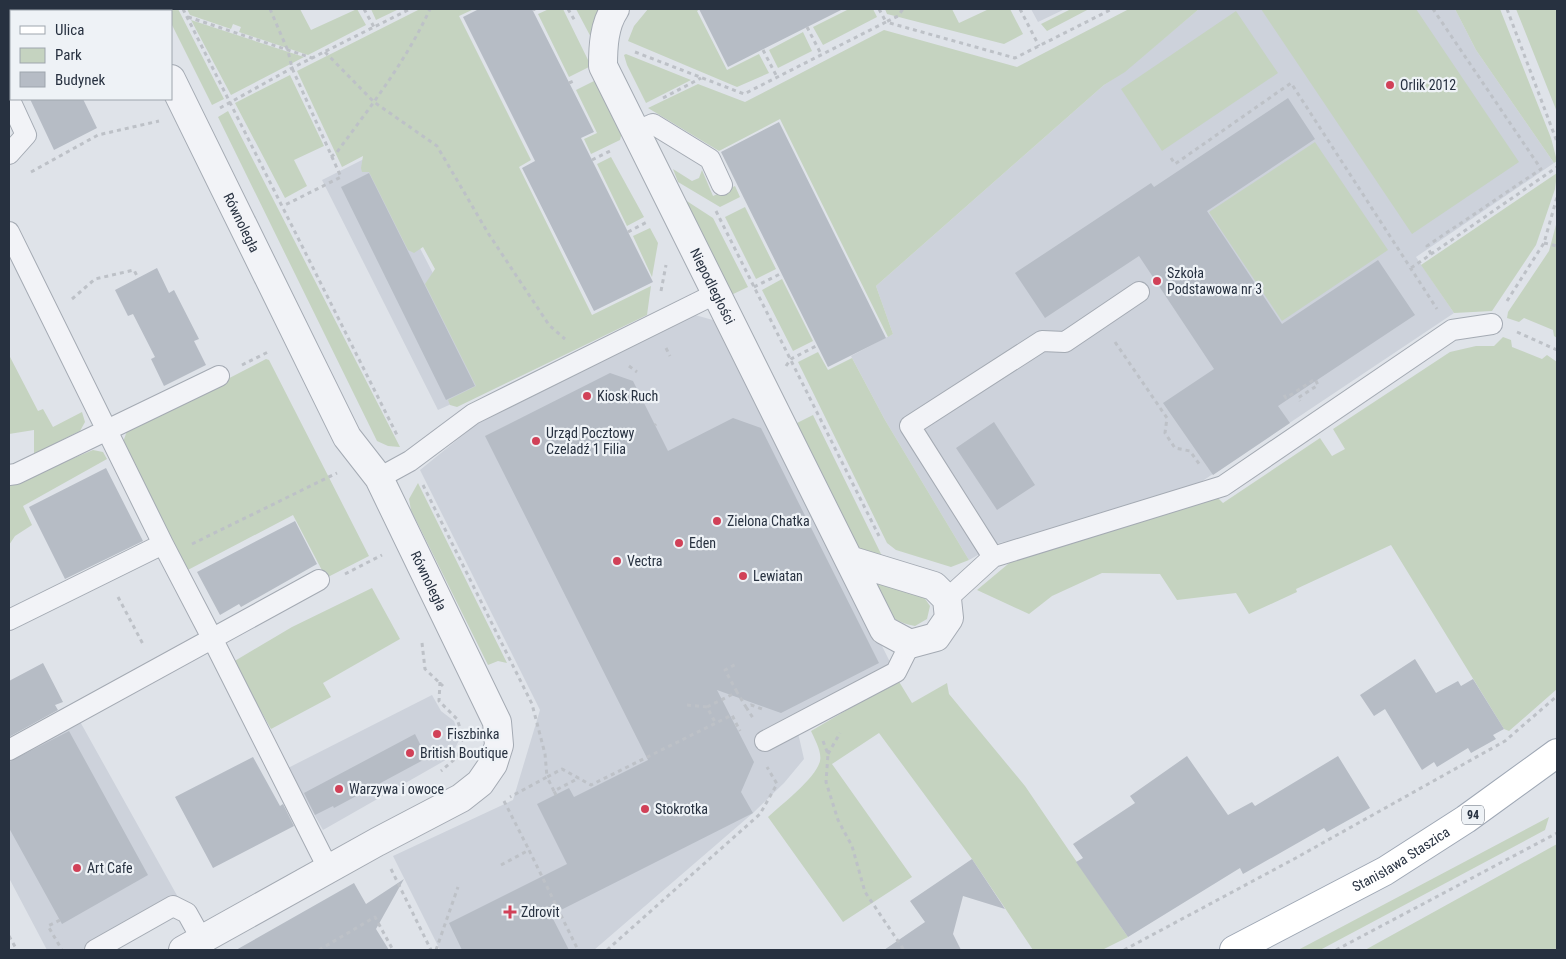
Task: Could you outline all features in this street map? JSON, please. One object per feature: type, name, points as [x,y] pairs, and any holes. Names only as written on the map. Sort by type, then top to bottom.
[{"type":"main road","name":"Stanisława Staszica","points":[[1234,950],[1385,871],[1466,819],[1557,753]]},
{"type":"street","name":"Niepodległości","points":[[615,9],[611,15],[603,48],[603,66],[884,630],[910,644]]},
{"type":"street","name":"Równoległa","points":[[172,81],[347,437],[379,478],[497,722],[499,745],[493,764],[480,783],[461,798],[377,842],[192,945]]},
{"type":"street","points":[[849,560],[934,586],[947,599],[949,618],[936,637],[910,644]]},
{"type":"lane","points":[[9,98],[26,135],[9,154]]},
{"type":"lane","points":[[636,132],[653,124],[689,145],[710,159],[722,184]]},
{"type":"lane","points":[[9,232],[108,429],[166,550],[329,870]]},
{"type":"lane","points":[[993,557],[910,426],[1042,341],[1065,342],[1139,292]]},
{"type":"lane","points":[[379,478],[410,461],[473,414],[580,359],[717,293]]},
{"type":"lane","points":[[947,599],[993,557],[1216,488],[1452,330],[1492,324]]},
{"type":"lane","points":[[9,475],[16,474],[219,376]]},
{"type":"lane","points":[[9,620],[105,572],[166,550]]},
{"type":"lane","points":[[9,750],[319,580]]},
{"type":"lane","points":[[765,741],[896,672],[910,644]]},
{"type":"lane","points":[[96,950],[173,906],[187,913],[192,945]]},
{"type":"path","points":[[183,9],[532,704]]},
{"type":"path","points":[[270,9],[288,51],[292,68],[341,176],[283,206]]},
{"type":"path","points":[[364,9],[374,27]]},
{"type":"path","points":[[25,176],[98,135],[156,122],[186,111],[215,111],[292,68],[410,9]]},
{"type":"path","points":[[331,157],[374,102],[415,41],[430,9]]},
{"type":"path","points":[[879,9],[886,22],[1015,58],[1112,9]]},
{"type":"path","points":[[603,48],[618,45],[739,94],[744,94],[898,16],[904,9]]},
{"type":"path","points":[[1020,9],[1039,46]]},
{"type":"path","points":[[1431,254],[1427,246],[1540,169],[1433,9]]},
{"type":"path","points":[[1507,9],[1557,142]]},
{"type":"path","points":[[187,16],[313,58]]},
{"type":"path","points":[[807,27],[821,54]]},
{"type":"path","points":[[762,50],[777,77]]},
{"type":"path","points":[[325,52],[374,102],[430,140],[443,154],[488,233],[549,325],[572,343],[580,359]]},
{"type":"path","points":[[1171,158],[1175,164],[1291,83],[1452,330]]},
{"type":"path","points":[[592,160],[613,150]]},
{"type":"path","points":[[1411,268],[1557,167]]},
{"type":"path","points":[[1492,324],[1544,243],[1557,197]]},
{"type":"path","points":[[709,206],[716,211],[882,542]]},
{"type":"path","points":[[628,232],[649,221]]},
{"type":"path","points":[[1544,243],[1557,246]]},
{"type":"path","points":[[51,316],[95,279],[134,270],[138,278]]},
{"type":"path","points":[[754,286],[782,273]]},
{"type":"path","points":[[1099,319],[1167,418],[1165,433],[1175,448],[1190,451],[1216,488]]},
{"type":"path","points":[[1514,331],[1557,350]]},
{"type":"path","points":[[791,359],[818,345]]},
{"type":"path","points":[[1284,395],[1286,398],[1315,379]]},
{"type":"path","points":[[166,550],[340,471]]},
{"type":"path","points":[[360,567],[382,555]]},
{"type":"path","points":[[105,572],[156,669]]},
{"type":"path","points":[[421,636],[425,669],[440,682],[439,701],[457,719],[463,737],[456,758]]},
{"type":"path","points":[[738,663],[725,670],[746,708],[751,705]]},
{"type":"path","points":[[688,705],[707,707],[737,692]]},
{"type":"path","points":[[1124,950],[1294,860],[1505,741],[1557,696]]},
{"type":"path","points":[[707,707],[715,722]]},
{"type":"path","points":[[579,778],[555,793],[547,777],[562,769],[579,778],[591,785],[732,715],[741,732],[756,724],[765,741],[761,756],[777,784],[760,814],[606,950]]},
{"type":"path","points":[[813,716],[828,754],[826,782],[838,820],[852,846],[865,892],[904,950]]},
{"type":"path","points":[[504,800],[578,950]]},
{"type":"path","points":[[1336,950],[1557,832]]},
{"type":"path","points":[[377,842],[431,950]]},
{"type":"path","points":[[500,865],[529,850]]},
{"type":"path","points":[[436,950],[458,887]]},
{"type":"path","points":[[319,950],[375,917],[393,950]]},
{"type":"path","points":[[60,920],[48,926],[62,950]]},
{"type":"path","points":[[9,936],[17,950]]},
{"type":"path","points":[[9,946],[13,944]]},
{"type":"shaded area","points":[[1031,9],[1065,9],[1038,22]]},
{"type":"shaded area","name":"Szkoła Podstawowa nr 3","points":[[1199,9],[1455,9],[1476,50],[1554,163],[1416,257],[1454,313],[1195,486],[1067,528],[999,543],[969,560],[885,420],[851,356],[893,334],[876,286],[1104,85],[1125,71]]},
{"type":"shaded area","points":[[372,155],[491,386],[438,410],[322,180]]},
{"type":"shaded area","points":[[695,315],[720,322],[892,666],[794,715],[804,759],[784,783],[753,813],[594,950],[440,950],[393,856],[513,800],[540,710],[420,470],[479,422]]},
{"type":"shaded area","points":[[432,695],[441,711],[454,721],[460,738],[451,757],[323,830],[288,768]]},
{"type":"shaded area","points":[[78,718],[179,899],[87,950],[47,950],[9,878],[9,758]]},
{"type":"green space","points":[[178,9],[224,99],[212,105],[172,25],[172,10],[164,10]]},
{"type":"green space","points":[[187,9],[300,9],[311,30],[357,9],[366,25],[308,55],[239,32],[241,27],[233,24],[231,29],[190,15]]},
{"type":"green space","points":[[371,9],[399,9],[376,20]]},
{"type":"green space","points":[[420,9],[474,9],[459,16],[531,160],[519,167],[592,315],[651,286],[647,315],[457,407],[450,405],[448,400],[476,386],[425,284],[435,269],[423,247],[414,253],[408,250],[369,172],[362,172],[363,156],[342,167],[297,71]]},
{"type":"green space","points":[[549,9],[563,9],[591,66],[569,77],[538,14]]},
{"type":"green space","points":[[576,9],[599,9],[594,43]]},
{"type":"green space","points":[[648,9],[700,9],[697,11],[727,70],[759,54],[769,73],[737,87],[628,41],[634,26]]},
{"type":"green space","points":[[849,9],[873,9],[877,17],[823,45],[813,27]]},
{"type":"green space","points":[[885,9],[952,9],[959,23],[989,9],[1010,9],[1023,34],[1004,44],[887,14]]},
{"type":"green space","points":[[1071,9],[1089,9],[1047,31],[1041,24]]},
{"type":"green space","points":[[1129,9],[1199,9],[1125,72],[1104,85],[876,286],[893,334],[888,337],[780,119],[719,151],[648,108],[698,84],[745,102],[884,30],[1017,67]]},
{"type":"green space","name":"Orlik 2012","points":[[1261,9],[1416,9],[1519,162],[1412,234]]},
{"type":"green space","points":[[1455,9],[1500,9],[1551,138],[1557,161],[1554,163],[1476,50]]},
{"type":"green space","points":[[1516,9],[1557,9],[1557,112]]},
{"type":"green space","points":[[1236,11],[1278,73],[1162,151],[1121,89]]},
{"type":"green space","points":[[191,20],[304,57],[231,95]]},
{"type":"green space","points":[[803,32],[812,51],[778,68],[769,50]]},
{"type":"green space","points":[[626,54],[691,80],[646,103],[627,65],[624,55]]},
{"type":"green space","points":[[290,75],[324,146],[294,160],[307,186],[285,198],[235,103]]},
{"type":"green space","points":[[598,79],[623,128],[620,140],[591,154],[584,139],[597,133],[576,90]]},
{"type":"green space","points":[[228,111],[400,447],[388,446],[377,441],[218,117]]},
{"type":"green space","points":[[1315,142],[1388,250],[1282,321],[1209,212]]},
{"type":"green space","points":[[611,157],[644,217],[627,226],[597,164]]},
{"type":"green space","points":[[673,169],[692,181],[699,178],[702,170],[713,196],[735,186],[740,197],[720,207],[678,182]]},
{"type":"green space","points":[[1557,173],[1555,189],[1536,245],[1492,311],[1454,313],[1421,265]]},
{"type":"green space","points":[[679,196],[713,218],[748,287],[729,296]]},
{"type":"green space","points":[[745,207],[776,269],[756,279],[725,217]]},
{"type":"green space","points":[[1557,221],[1557,338],[1554,336],[1553,330],[1524,318],[1519,322],[1507,318],[1508,312],[1549,251]]},
{"type":"green space","points":[[650,228],[658,243],[652,277],[633,236]]},
{"type":"green space","points":[[782,279],[813,341],[793,351],[762,290]]},
{"type":"green space","points":[[1503,337],[1511,340],[1512,347],[1542,359],[1547,355],[1557,362],[1557,689],[1509,731],[1504,729],[1391,545],[1296,589],[1297,592],[1249,614],[1236,593],[1177,600],[1160,574],[1102,573],[1052,596],[1029,614],[977,590],[1014,559],[1218,498],[1223,503],[1320,438],[1332,456],[1345,449],[1333,429],[1450,352],[1476,346],[1494,346]]},
{"type":"green space","points":[[818,352],[828,370],[852,358],[885,420],[969,560],[951,567],[896,550],[887,543],[798,362]]},
{"type":"green space","points":[[9,355],[38,411],[43,409],[53,427],[82,412],[85,422],[80,431],[34,454],[34,430],[9,434]]},
{"type":"green space","points":[[266,359],[269,360],[369,556],[326,578],[293,515],[184,572],[123,442],[127,431]]},
{"type":"green space","points":[[813,415],[883,558],[856,549],[793,425]]},
{"type":"green space","points":[[93,450],[103,452],[107,459],[23,506],[32,525],[15,536],[9,545],[9,485]]},
{"type":"green space","points":[[418,483],[507,663],[498,661],[488,665],[411,510],[409,499]]},
{"type":"green space","points":[[866,574],[922,594],[930,606],[927,619],[915,626],[904,623],[889,614],[879,601]]},
{"type":"green space","points":[[372,588],[400,639],[323,683],[331,697],[271,729],[233,662],[292,627]]},
{"type":"green space","points":[[898,680],[912,703],[947,683],[949,694],[1025,786],[1128,937],[1102,950],[1033,950],[972,859],[879,733],[832,764],[912,877],[843,922],[768,817],[805,783],[817,768],[820,754],[811,731]]},
{"type":"green space","points":[[1549,817],[1545,830],[1320,950],[1298,950]]},
{"type":"green space","points":[[1557,844],[1557,950],[1365,950]]},
{"type":"building","points":[[479,9],[532,9],[594,132],[581,138],[653,282],[594,311],[522,168],[535,161],[463,17]]},
{"type":"building","points":[[699,9],[843,9],[728,67]]},
{"type":"building","points":[[1288,98],[1315,139],[1207,211],[1282,324],[1378,260],[1415,315],[1278,406],[1290,423],[1213,475],[1163,403],[1214,369],[1139,256],[1045,318],[1015,273],[1151,183],[1154,187]]},
{"type":"building","points":[[30,100],[83,100],[97,128],[54,150]]},
{"type":"building","points":[[779,122],[886,338],[828,367],[721,152]]},
{"type":"building","points":[[369,173],[475,386],[446,400],[341,187]]},
{"type":"building","points":[[157,268],[169,293],[174,290],[199,339],[194,341],[206,365],[164,386],[151,359],[155,357],[133,314],[128,316],[115,290]]},
{"type":"building","name":"Eden","points":[[610,373],[633,381],[668,451],[733,418],[761,428],[879,663],[781,713],[717,690],[754,762],[741,792],[753,813],[551,915],[569,950],[462,950],[449,923],[567,864],[537,804],[569,788],[574,797],[648,760],[485,436]]},
{"type":"building","points":[[994,422],[1035,485],[997,510],[956,448]]},
{"type":"building","points":[[106,468],[143,541],[65,579],[29,507]]},
{"type":"building","points":[[295,521],[317,564],[241,607],[239,604],[220,615],[197,572]]},
{"type":"building","points":[[1415,659],[1436,693],[1458,681],[1461,686],[1473,679],[1504,729],[1493,735],[1496,739],[1471,753],[1468,748],[1437,767],[1434,762],[1422,770],[1385,709],[1374,716],[1360,695]]},
{"type":"building","points":[[43,663],[63,702],[55,705],[58,710],[9,737],[9,681]]},
{"type":"building","points":[[69,731],[148,875],[62,924],[9,828],[9,762]]},
{"type":"building","points":[[415,734],[427,758],[334,808],[333,806],[315,815],[304,793]]},
{"type":"building","points":[[1187,756],[1228,815],[1252,802],[1255,806],[1338,756],[1370,808],[1327,832],[1324,828],[1243,874],[1240,868],[1128,937],[1076,862],[1083,858],[1073,844],[1135,803],[1130,796]]},
{"type":"building","points":[[253,757],[280,806],[283,804],[294,826],[213,868],[175,797]]},
{"type":"building","points":[[972,859],[1005,909],[963,896],[953,934],[961,950],[884,950],[925,922],[910,901]]},
{"type":"building","points":[[404,879],[376,929],[389,950],[236,950],[354,883],[366,904]]},
{"type":"place","name":"Orlik 2012","points":[[1390,85]]},
{"type":"place","name":"Szkoła Podstawowa nr 3","points":[[1157,281]]},
{"type":"place","name":"Kiosk Ruch","points":[[587,396]]},
{"type":"place","name":"Urząd Pocztowy Czeladź 1 Filia","points":[[536,441]]},
{"type":"place","name":"Zielona Chatka","points":[[717,521]]},
{"type":"place","name":"Eden","points":[[679,543]]},
{"type":"place","name":"Vectra","points":[[617,561]]},
{"type":"place","name":"Lewiatan","points":[[743,576]]},
{"type":"place","name":"Fiszbinka","points":[[437,734]]},
{"type":"place","name":"British Boutique","points":[[410,753]]},
{"type":"place","name":"Warzywa i owoce","points":[[339,789]]},
{"type":"place","name":"Stokrotka","points":[[645,809]]},
{"type":"place","name":"Art Cafe","points":[[77,868]]},
{"type":"place","name":"Zdrovit","points":[[510,912]]}]
